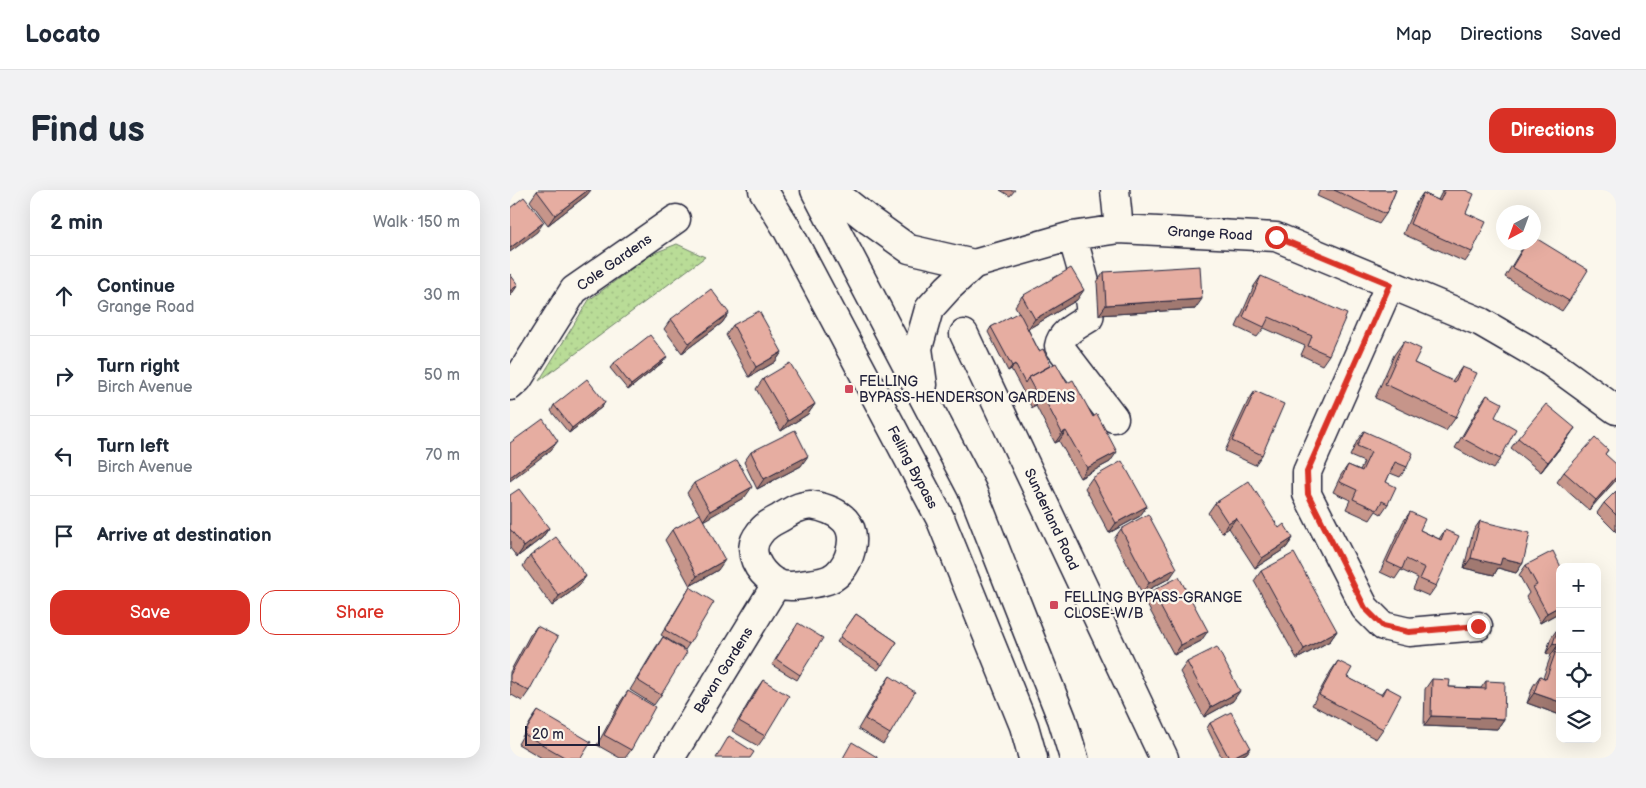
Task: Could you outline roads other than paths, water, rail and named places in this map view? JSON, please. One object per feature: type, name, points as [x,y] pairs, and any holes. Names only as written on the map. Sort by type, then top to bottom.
[{"type":"main road","name":"Felling Bypass","points":[[763,190],[786,227],[940,518],[1024,726],[1033,758]]},
{"type":"main road","points":[[815,190],[972,490],[1062,719],[1074,758]]},
{"type":"main road","points":[[831,190],[909,249],[974,264]]},
{"type":"main road","points":[[1115,190],[1119,229]]},
{"type":"main road","name":"Cole Gardens","points":[[510,386],[518,379],[574,290],[676,219]]},
{"type":"main road","name":"Grange Road","points":[[974,264],[1072,236],[1119,229],[1276,237],[1481,322],[1550,362],[1616,410]]},
{"type":"main road","points":[[1072,236],[1091,313],[1089,318],[1064,335],[1060,340],[1059,346],[1114,418]]},
{"type":"main road","points":[[924,400],[918,348],[929,309],[974,264]]},
{"type":"main road","points":[[1390,284],[1307,472],[1308,494],[1365,608],[1383,626],[1409,632],[1478,626]]},
{"type":"main road","name":"Sunderland Road","points":[[964,334],[1164,758]]},
{"type":"main road","name":"Bevan Gardens","points":[[670,758],[777,583]]},
{"type":"place","name":"FELLING BYPASS-HENDERSON GARDENS","points":[[849,389]]},
{"type":"place","name":"FELLING BYPASS-GRANGE CLOSE-W/B","points":[[1054,605]]}]
